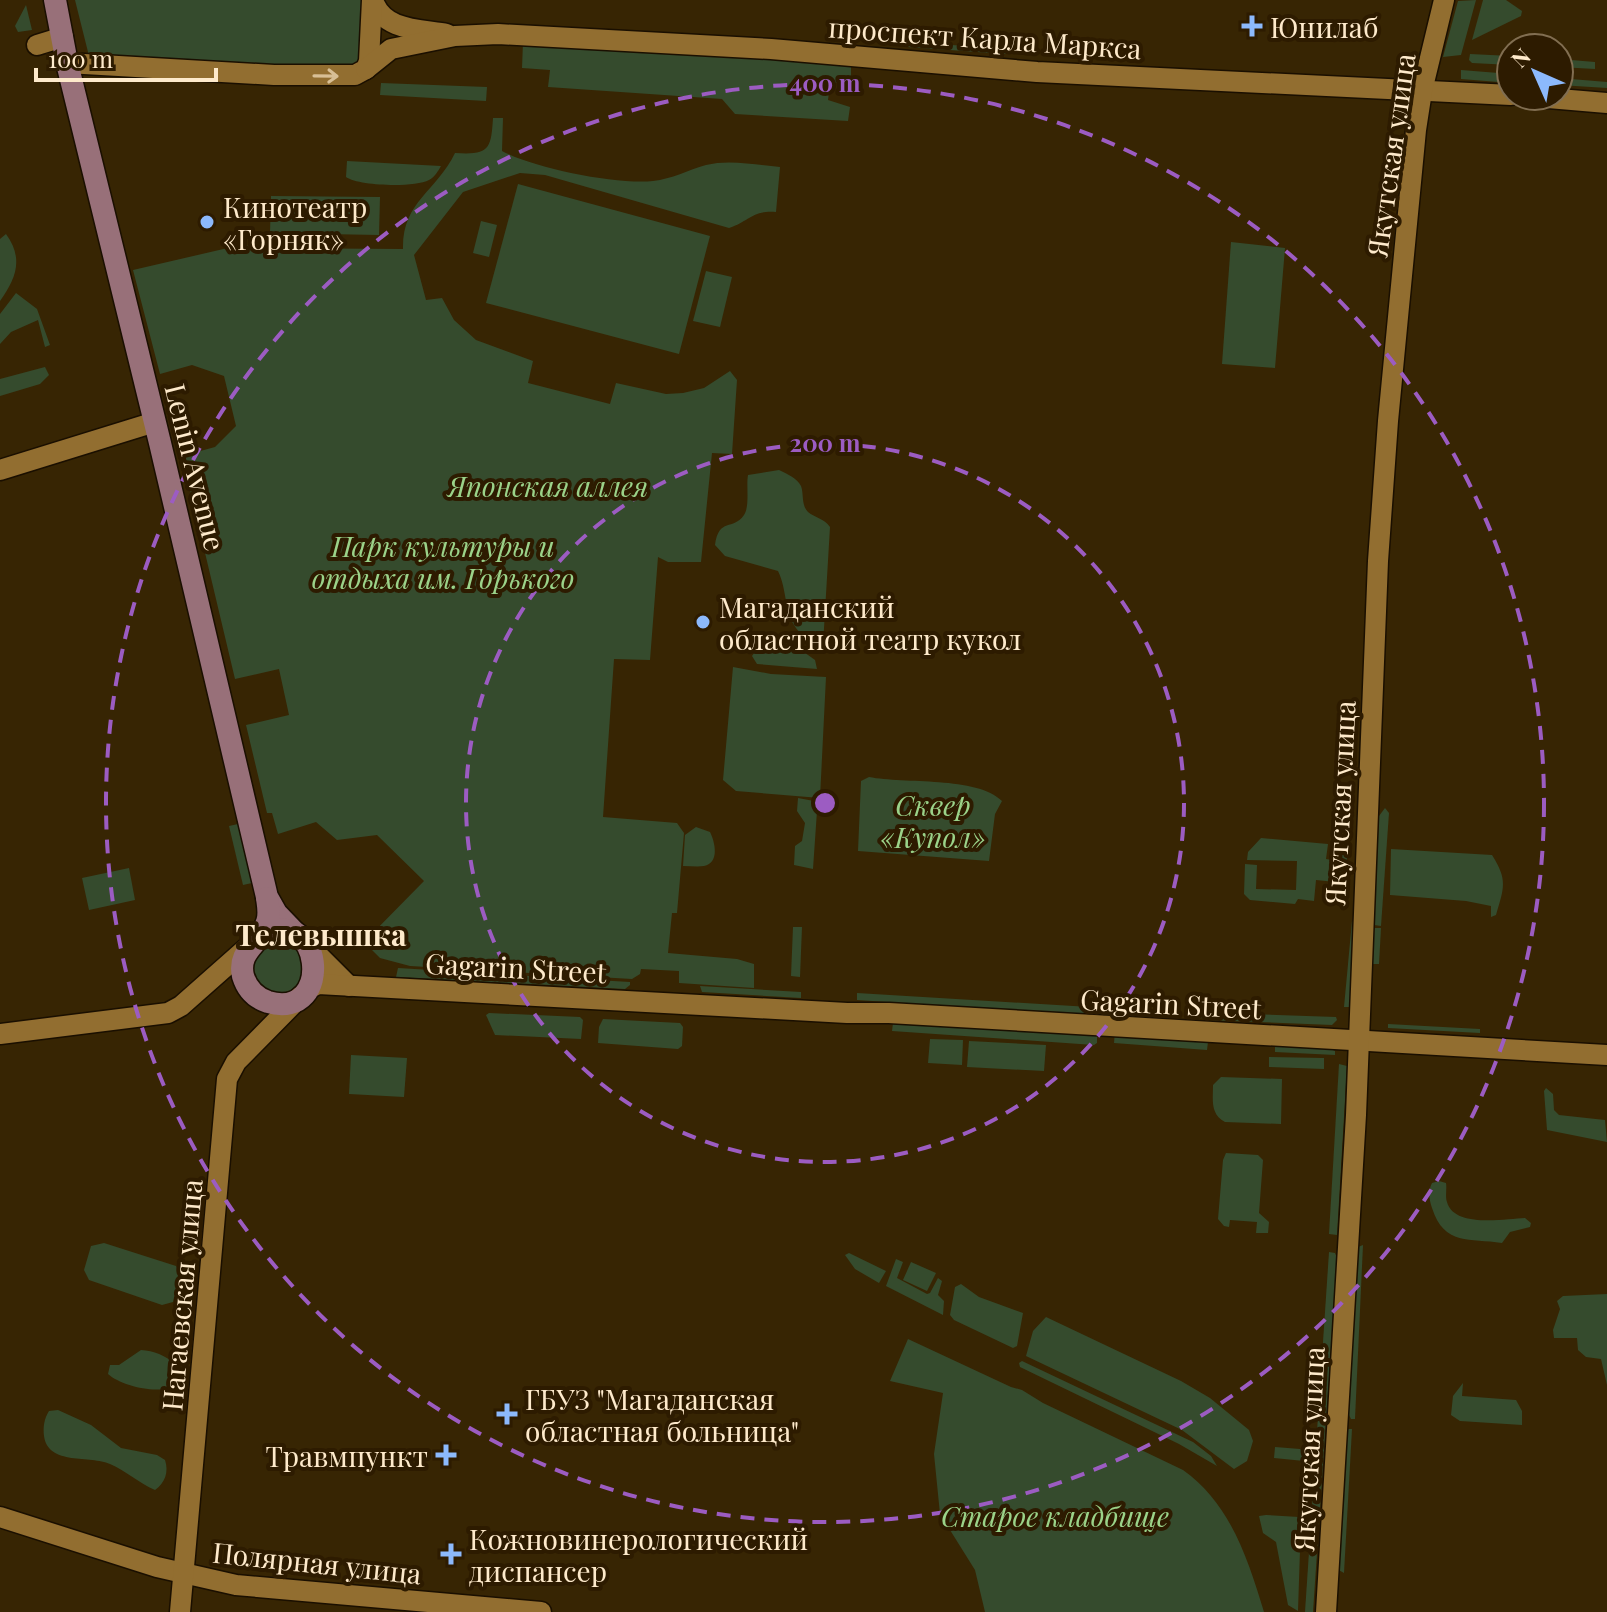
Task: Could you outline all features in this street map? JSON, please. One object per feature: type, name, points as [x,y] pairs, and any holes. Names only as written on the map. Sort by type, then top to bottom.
[{"type":"main road","name":"Lenin Avenue","points":[[55,0],[67,63],[267,897],[276,913],[304,942]]},
{"type":"main road","points":[[253,942],[277,931],[290,933],[304,942],[315,967],[304,993],[288,1002],[276,1004],[253,993],[244,978],[242,965],[253,942],[267,923],[267,897]]},
{"type":"street","name":"проспект Карла Маркса","points":[[373,0],[377,13],[387,21],[455,36]]},
{"type":"street","name":"проспект Карла Маркса","points":[[366,69],[373,0]]},
{"type":"street","name":"Якутская улица","points":[[1326,1612],[1359,1041],[1381,505],[1422,91],[1444,0]]},
{"type":"street","name":"проспект Карла Маркса","points":[[67,63],[355,75],[391,49],[455,36],[498,34],[771,49],[1037,72],[1495,94]]},
{"type":"street","points":[[37,45],[63,37]]},
{"type":"street","points":[[1575,100],[1607,103]]},
{"type":"street","points":[[0,470],[155,422]]},
{"type":"street","points":[[0,1034],[164,1014],[181,1006],[253,942]]},
{"type":"street","points":[[304,942],[349,986]]},
{"type":"street","points":[[202,987],[225,980],[235,981],[253,993],[262,1018],[256,1041]]},
{"type":"street","name":"Gagarin Street","points":[[304,993],[318,984],[889,1013],[1607,1055]]},
{"type":"street","name":"Нагаевская улица","points":[[180,1612],[227,1079],[232,1066],[304,993]]},
{"type":"street","name":"Полярная улица","points":[[0,1517],[184,1573],[236,1585],[541,1612]]},
{"type":"green space","points":[[75,0],[372,0],[366,69],[91,64]]},
{"type":"green space","points":[[1476,0],[1461,55],[1443,57],[1458,1]]},
{"type":"green space","points":[[1483,0],[1506,0],[1522,11],[1521,16],[1472,40]]},
{"type":"green space","points":[[26,5],[32,30],[18,32],[15,26]]},
{"type":"green space","points":[[523,42],[851,65],[851,77],[830,85],[828,100],[850,107],[848,121],[735,114],[722,99],[548,87],[550,70],[522,68]]},
{"type":"green space","points":[[908,42],[1010,49],[1005,54],[908,47]]},
{"type":"green space","points":[[1470,54],[1495,55],[1495,64],[1472,63]]},
{"type":"green space","points":[[1575,60],[1595,62],[1595,69],[1575,68]]},
{"type":"green space","points":[[1461,70],[1495,73],[1495,82],[1461,79]]},
{"type":"green space","points":[[1575,79],[1607,82],[1607,88],[1575,86]]},
{"type":"green space","points":[[381,83],[487,87],[486,101],[380,95]]},
{"type":"green space","name":"Парк культуры и отдыха им. Горького","points":[[493,118],[503,118],[502,151],[554,169],[598,178],[653,181],[724,162],[780,167],[776,212],[756,214],[729,228],[545,175],[520,173],[463,192],[414,255],[426,300],[442,298],[454,320],[476,340],[533,361],[528,383],[610,404],[616,383],[666,394],[704,388],[730,371],[737,380],[732,454],[712,453],[701,562],[668,562],[658,557],[650,660],[614,659],[603,817],[677,823],[684,833],[677,913],[672,913],[668,953],[737,959],[754,964],[754,988],[679,983],[679,971],[641,969],[640,974],[632,979],[410,966],[380,958],[364,942],[424,881],[377,835],[337,840],[316,822],[278,834],[272,813],[267,813],[246,725],[289,715],[279,669],[235,679],[182,456],[215,447],[236,426],[224,376],[192,365],[160,374],[133,270],[245,244],[251,248],[403,249],[404,233],[414,208],[455,153],[475,153],[486,148]]},
{"type":"green space","points":[[347,161],[441,166],[435,176],[422,183],[387,185],[346,177]]},
{"type":"green space","points":[[518,184],[710,236],[679,354],[486,303]]},
{"type":"green space","points":[[271,196],[380,197],[379,235],[270,233]]},
{"type":"green space","points":[[481,221],[497,225],[489,257],[473,253]]},
{"type":"green space","points":[[6,234],[15,252],[16,268],[0,301],[0,239]]},
{"type":"green space","points":[[1231,242],[1285,248],[1275,368],[1222,364]]},
{"type":"green space","points":[[706,271],[732,277],[720,327],[693,321]]},
{"type":"green space","points":[[16,293],[37,309],[50,345],[45,347],[38,320],[11,332],[0,344],[0,314]]},
{"type":"green space","points":[[45,367],[49,375],[40,384],[0,396],[0,379]]},
{"type":"green space","points":[[779,470],[799,483],[808,512],[830,527],[823,645],[814,646],[796,628],[789,614],[778,571],[725,556],[715,545],[723,527],[744,515],[748,475]]},
{"type":"green space","points":[[757,649],[801,650],[815,660],[817,669],[757,664],[752,656]]},
{"type":"green space","points":[[733,667],[771,674],[826,677],[820,798],[736,791],[723,780]]},
{"type":"green space","name":"Сквер «Купол»","points":[[869,777],[958,784],[991,793],[1002,801],[995,814],[989,861],[858,851],[861,781]]},
{"type":"green space","points":[[798,798],[814,801],[817,811],[813,869],[794,865],[795,846],[802,841],[805,823],[797,811]]},
{"type":"green space","points":[[1385,808],[1389,813],[1381,926],[1374,925],[1379,816]]},
{"type":"green space","points":[[238,824],[252,883],[243,885],[229,826]]},
{"type":"green space","points":[[696,827],[710,832],[715,846],[714,857],[704,866],[683,866],[685,835]]},
{"type":"green space","points":[[1261,838],[1328,844],[1326,859],[1332,860],[1334,844],[1348,845],[1345,883],[1316,880],[1314,901],[1298,899],[1295,904],[1250,900],[1244,894],[1245,864],[1257,865],[1256,889],[1296,890],[1297,861],[1247,860],[1248,852]]},
{"type":"green space","points":[[1391,849],[1492,855],[1503,884],[1496,915],[1491,917],[1491,906],[1466,901],[1390,895]]},
{"type":"green space","points":[[129,868],[135,900],[89,910],[82,878]]},
{"type":"green space","points":[[1352,921],[1355,924],[1350,1007],[1344,1007]]},
{"type":"green space","points":[[793,927],[802,927],[800,977],[791,976]]},
{"type":"green space","points":[[1373,928],[1381,928],[1379,964],[1372,964]]},
{"type":"green space","points":[[279,941],[297,949],[305,967],[297,985],[279,993],[261,985],[253,967],[261,949]]},
{"type":"green space","points":[[398,968],[630,982],[630,985],[625,989],[396,977]]},
{"type":"green space","points":[[700,986],[801,992],[801,998],[702,992]]},
{"type":"green space","points":[[857,993],[1139,1010],[1128,1018],[857,1000]]},
{"type":"green space","points":[[1194,1012],[1336,1017],[1337,1020],[1332,1025],[1207,1020],[1193,1015]]},
{"type":"green space","points":[[486,1015],[580,1017],[583,1020],[581,1039],[495,1035]]},
{"type":"green space","points":[[603,1019],[680,1023],[683,1027],[682,1046],[678,1049],[598,1043]]},
{"type":"green space","points":[[893,1023],[1090,1034],[1097,1035],[1097,1043],[892,1031]]},
{"type":"green space","points":[[1388,1024],[1480,1029],[1480,1033],[1388,1028]]},
{"type":"green space","points":[[1115,1031],[1205,1040],[1208,1042],[1207,1050],[1114,1043]]},
{"type":"green space","points":[[930,1039],[963,1040],[962,1065],[928,1063]]},
{"type":"green space","points":[[969,1041],[1046,1045],[1044,1071],[967,1067]]},
{"type":"green space","points":[[1275,1047],[1327,1047],[1335,1051],[1335,1055],[1275,1052]]},
{"type":"green space","points":[[351,1055],[407,1058],[404,1097],[349,1094]]},
{"type":"green space","points":[[1269,1057],[1324,1058],[1324,1069],[1269,1067]]},
{"type":"green space","points":[[1339,1064],[1347,1066],[1337,1235],[1329,1234]]},
{"type":"green space","points":[[1221,1077],[1282,1079],[1281,1124],[1225,1122],[1220,1119],[1213,1106],[1213,1085]]},
{"type":"green space","points":[[1546,1088],[1553,1094],[1554,1110],[1559,1115],[1605,1120],[1607,1142],[1547,1130]]},
{"type":"green space","points":[[1226,1153],[1258,1155],[1263,1160],[1259,1213],[1269,1222],[1268,1233],[1256,1233],[1257,1222],[1230,1220],[1229,1227],[1218,1219]]},
{"type":"green space","points":[[1432,1183],[1446,1183],[1447,1202],[1459,1216],[1481,1220],[1525,1218],[1531,1223],[1530,1227],[1510,1232],[1502,1243],[1469,1240],[1451,1234],[1437,1220],[1430,1201]]},
{"type":"green space","points":[[104,1243],[176,1266],[181,1274],[173,1302],[162,1305],[89,1280],[84,1270],[91,1246]]},
{"type":"green space","points":[[1363,1245],[1355,1419],[1351,1419],[1347,1411],[1358,1247]]},
{"type":"green space","points":[[1329,1252],[1335,1253],[1337,1258],[1313,1612],[1305,1612]]},
{"type":"green space","points":[[849,1253],[886,1271],[879,1283],[855,1269],[845,1255]]},
{"type":"green space","points":[[896,1259],[903,1262],[897,1278],[927,1294],[938,1278],[942,1281],[938,1295],[944,1301],[943,1315],[886,1286]]},
{"type":"green space","points":[[911,1262],[936,1273],[927,1291],[903,1280]]},
{"type":"green space","points":[[961,1284],[979,1297],[1023,1313],[1017,1346],[1013,1348],[954,1320],[950,1315],[955,1287]]},
{"type":"green space","points":[[1607,1294],[1607,1385],[1601,1359],[1586,1357],[1578,1350],[1577,1338],[1554,1338],[1553,1330],[1560,1309],[1557,1301],[1563,1296]]},
{"type":"green space","points":[[1046,1317],[1181,1381],[1210,1398],[1249,1430],[1253,1441],[1247,1461],[1234,1469],[1182,1430],[1026,1356],[1033,1331]]},
{"type":"green space","name":"Старое кладбище","points":[[908,1339],[1022,1390],[1183,1470],[1199,1483],[1225,1515],[1244,1552],[1264,1612],[985,1612],[975,1570],[940,1514],[934,1454],[943,1393],[890,1381]]},
{"type":"green space","points":[[141,1350],[159,1354],[175,1364],[176,1372],[168,1388],[136,1387],[108,1374],[110,1365],[119,1365]]},
{"type":"green space","points":[[1022,1361],[1193,1442],[1211,1456],[1217,1466],[1179,1444],[1020,1367]]},
{"type":"green space","points":[[1463,1383],[1462,1396],[1516,1400],[1522,1411],[1522,1425],[1460,1421],[1451,1415],[1453,1396]]},
{"type":"green space","points":[[58,1410],[91,1425],[121,1448],[157,1455],[165,1460],[166,1473],[161,1484],[155,1490],[102,1461],[71,1458],[53,1452],[47,1445],[44,1426],[49,1411]]},
{"type":"green space","points":[[1352,1429],[1344,1573],[1337,1569],[1346,1431]]},
{"type":"green space","points":[[1275,1447],[1300,1449],[1305,1453],[1304,1461],[1274,1458]]},
{"type":"green space","points":[[1259,1516],[1299,1517],[1301,1520],[1298,1611],[1288,1605],[1276,1542],[1263,1533]]},
{"type":"place","name":"Юнилаб","points":[[1252,26]]},
{"type":"place","name":"Кинотеатр «Горняк»","points":[[207,222]]},
{"type":"place","name":"Магаданский областной театр кукол","points":[[703,622]]},
{"type":"place","name":"ГБУЗ \"Магаданская областная больница\"","points":[[507,1414]]},
{"type":"place","name":"Травмпункт","points":[[446,1455]]},
{"type":"place","name":"Кожновинерологический диспансер","points":[[451,1554]]},
{"type":"district","name":"Телевышка","points":[[321,934]]},
{"type":"park label","name":"Японская аллея","points":[[548,485]]}]
